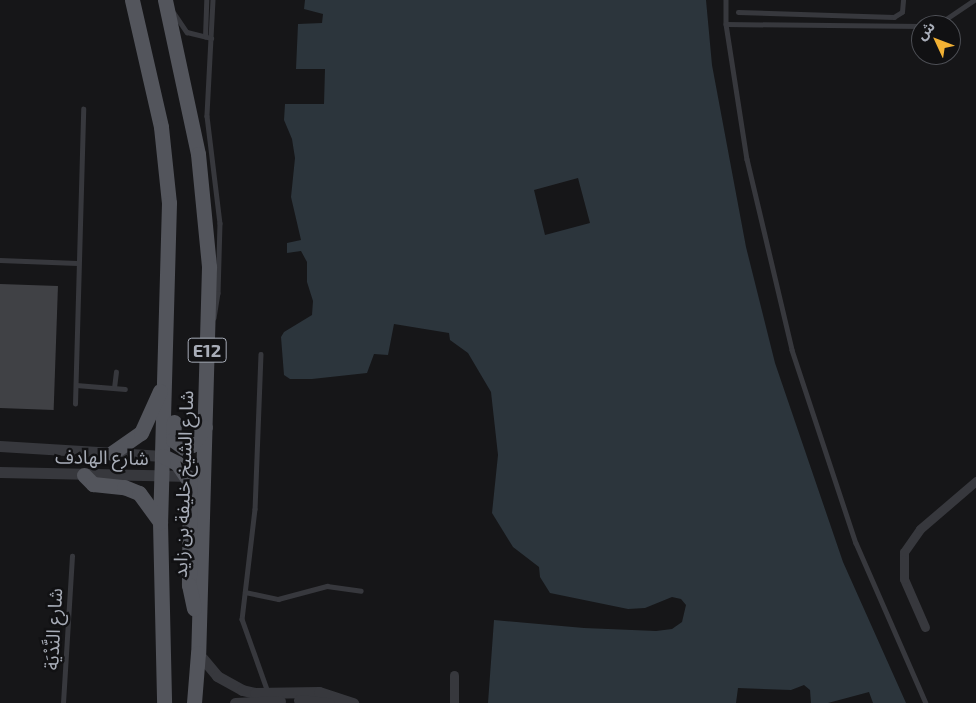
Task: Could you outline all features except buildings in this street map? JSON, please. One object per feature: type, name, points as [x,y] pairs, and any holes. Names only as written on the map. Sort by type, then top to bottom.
[{"type":"main road","name":"شارع الشيخ خليفة بن زايد","points":[[132,0],[164,152],[169,203],[160,522],[164,703]]},
{"type":"main road","name":"شارع الشيخ خليفة بن زايد","points":[[166,4],[201,180],[209,267],[198,653],[194,703]]},
{"type":"main road","points":[[167,305],[176,339],[176,444],[188,448],[205,426]]},
{"type":"main road","points":[[112,453],[133,440],[148,423],[165,378]]},
{"type":"main road","points":[[163,456],[177,463],[187,476],[191,498],[190,585],[199,622]]},
{"type":"main road","points":[[84,474],[93,484],[124,487],[138,493],[160,522]]},
{"type":"street","name":"شارع الهادف","points":[[0,446],[163,456]]},
{"type":"street","name":"شارع الهادف","points":[[0,472],[204,476]]},
{"type":"street","points":[[925,627],[904,579],[904,552],[920,529],[976,481]]},
{"type":"street","points":[[198,653],[210,669],[233,686],[255,694],[319,692],[353,703]]},
{"type":"street","points":[[454,675],[454,703]]},
{"type":"street","points":[[235,703],[306,700],[329,703]]},
{"type":"lane","points":[[205,37],[206,0]]},
{"type":"lane","points":[[208,336],[218,294],[220,239],[207,116],[213,0]]},
{"type":"lane","points":[[726,0],[726,24],[756,207],[800,375],[856,543],[926,703]]},
{"type":"lane","points":[[738,12],[894,17],[902,12],[903,0]]},
{"type":"lane","points":[[952,15],[974,0]]},
{"type":"lane","points":[[166,4],[184,30],[211,38]]},
{"type":"lane","points":[[726,24],[911,26]]},
{"type":"lane","points":[[75,404],[77,263],[83,109]]},
{"type":"lane","points":[[0,260],[77,263]]},
{"type":"lane","points":[[261,354],[256,484],[243,626],[264,674],[269,694]]},
{"type":"lane","points":[[114,388],[116,372]]},
{"type":"lane","points":[[76,385],[125,389]]},
{"type":"lane","name":"شارع النَّدْيَة","points":[[63,703],[72,556]]},
{"type":"lane","points":[[245,592],[278,599],[327,586],[361,591]]},
{"type":"shaded area","points":[[305,0],[706,0],[712,65],[746,247],[775,363],[843,562],[906,703],[873,703],[869,692],[828,703],[811,703],[810,690],[804,685],[791,690],[738,688],[736,703],[488,703],[494,620],[584,628],[656,631],[672,629],[682,622],[686,605],[681,599],[672,597],[645,608],[628,609],[550,593],[540,577],[539,567],[513,547],[492,513],[498,455],[491,392],[468,353],[450,340],[449,333],[394,324],[388,355],[374,354],[367,373],[312,379],[290,379],[284,375],[281,337],[284,332],[312,315],[313,301],[307,282],[307,262],[301,251],[287,253],[287,243],[301,240],[291,197],[295,158],[292,139],[284,120],[285,104],[324,104],[325,69],[296,69],[298,24],[322,23],[323,14],[304,9]],"holes":[[[578,178],[590,223],[545,235],[534,190]]]}]
